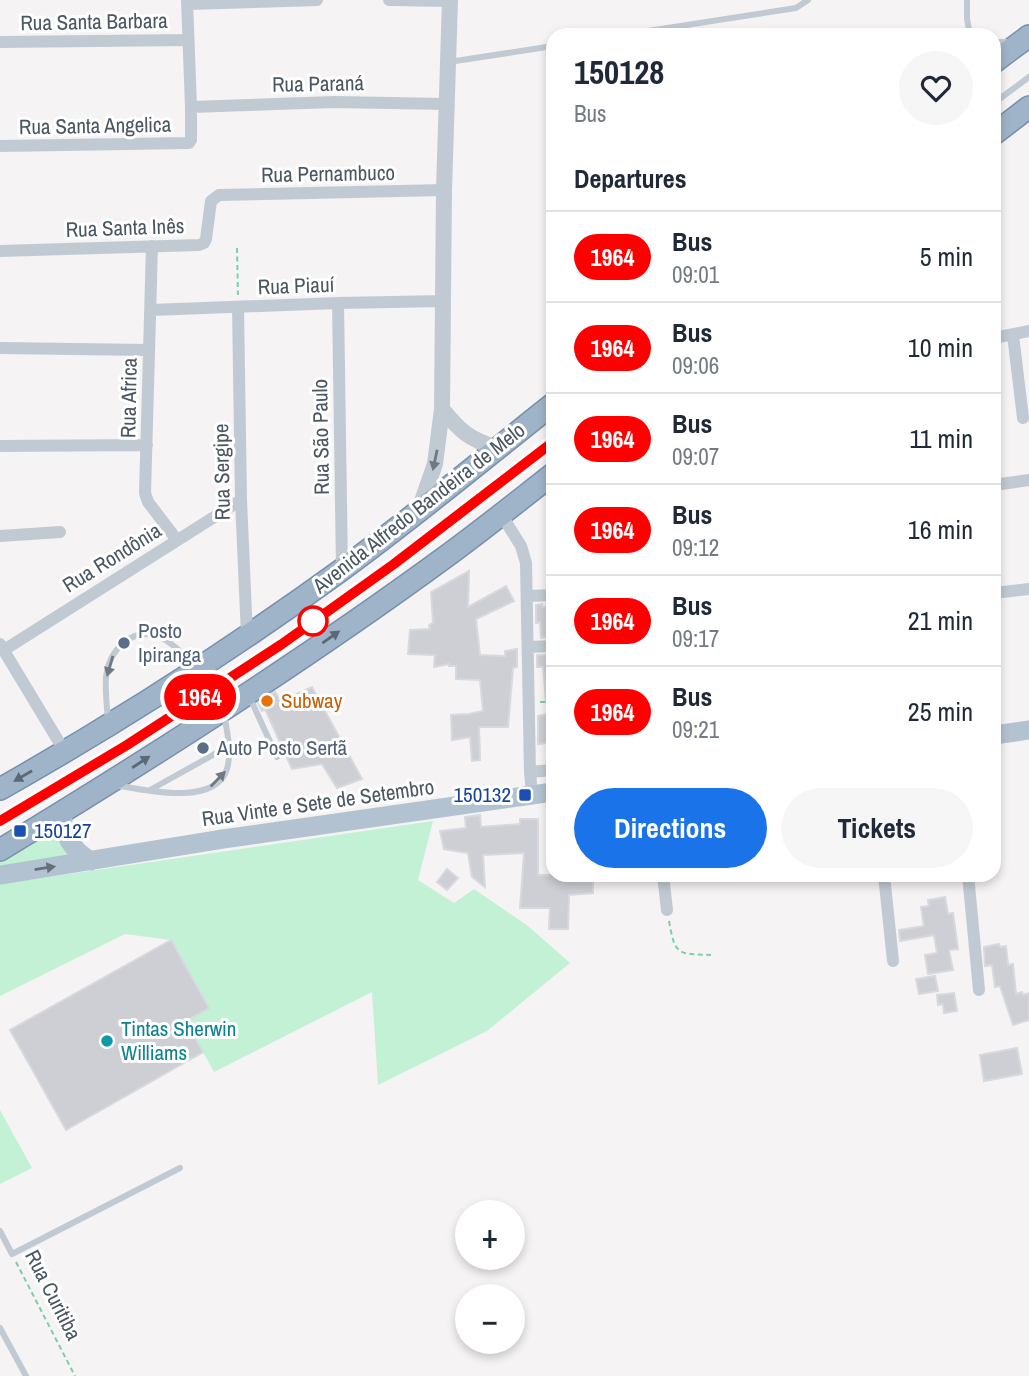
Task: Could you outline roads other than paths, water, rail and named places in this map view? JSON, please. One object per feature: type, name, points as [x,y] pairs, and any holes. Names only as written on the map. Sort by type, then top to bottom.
[{"type":"highway","points":[[1001,57],[1025,39]]},
{"type":"highway","points":[[1001,129],[1029,107]]},
{"type":"highway","name":"Avenida Alfredo Bandeira de Melo","points":[[0,789],[108,726],[247,636],[342,569],[546,410]]},
{"type":"highway","points":[[0,850],[248,693],[408,584],[546,479]]},
{"type":"main road","points":[[1001,734],[1029,730]]},
{"type":"main road","name":"Rua Vinte e Sete de Setembro","points":[[0,875],[223,839],[546,793]]},
{"type":"main road","points":[[63,811],[62,825],[67,837],[81,855],[91,861]]},
{"type":"street","name":"Rua Santa Barbara","points":[[187,2],[317,0]]},
{"type":"street","points":[[389,0],[450,0],[444,190],[442,409],[435,464],[419,510]]},
{"type":"street","points":[[187,2],[191,107]]},
{"type":"street","name":"Rua Santa Barbara","points":[[0,42],[188,40]]},
{"type":"street","name":"Rua Paraná","points":[[191,107],[335,102],[446,104]]},
{"type":"street","name":"Rua Santa Angelica","points":[[0,146],[190,143],[191,107]]},
{"type":"street","name":"Rua Pernambuco","points":[[214,198],[219,195],[444,190]]},
{"type":"street","name":"Rua Santa Inês","points":[[0,251],[204,243],[211,201],[214,198]]},
{"type":"street","name":"Rua Africa","points":[[152,246],[146,498],[177,540]]},
{"type":"street","name":"Rua Piauí","points":[[151,310],[444,302]]},
{"type":"street","name":"Rua São Paulo","points":[[338,303],[342,569]]},
{"type":"street","name":"Rua Sergipe","points":[[238,307],[241,500],[247,636]]},
{"type":"street","points":[[1001,337],[1029,331]]},
{"type":"street","points":[[1013,335],[1023,418]]},
{"type":"street","points":[[0,348],[149,350]]},
{"type":"street","points":[[442,409],[468,436],[497,448]]},
{"type":"street","points":[[0,446],[147,445]]},
{"type":"street","points":[[1001,477],[1028,480]]},
{"type":"street","points":[[1001,484],[1028,480]]},
{"type":"street","name":"Rua Rondônia","points":[[2,647],[241,500]]},
{"type":"street","points":[[501,514],[522,546],[526,563],[532,795]]},
{"type":"street","points":[[0,536],[60,532]]},
{"type":"street","points":[[1001,592],[1029,589]]},
{"type":"street","points":[[528,596],[546,595]]},
{"type":"street","points":[[528,647],[546,646]]},
{"type":"street","points":[[2,647],[65,752]]},
{"type":"street","points":[[530,772],[546,771]]},
{"type":"street","points":[[664,882],[667,910]]},
{"type":"street","points":[[885,882],[893,961]]},
{"type":"street","points":[[969,882],[979,990]]},
{"type":"lane","points":[[667,28],[796,8],[808,0]]},
{"type":"lane","points":[[967,0],[969,28]]},
{"type":"lane","points":[[1001,41],[1025,39]]},
{"type":"lane","points":[[447,62],[546,47]]},
{"type":"lane","points":[[1001,98],[1029,77]]},
{"type":"lane","points":[[0,821],[127,745],[282,644],[394,564],[546,447]]},
{"type":"lane","points":[[108,726],[107,674],[110,658],[126,640],[135,636],[156,636],[171,644],[199,668]]},
{"type":"lane","points":[[248,693],[277,757]]},
{"type":"lane","points":[[106,784],[174,793],[202,791],[216,786],[227,770],[229,746],[223,709]]},
{"type":"lane","points":[[148,791],[229,746]]},
{"type":"lane","name":"Rua Curitiba","points":[[0,1231],[12,1254],[180,1168]]},
{"type":"lane","points":[[0,1328],[26,1376]]},
{"type":"place","name":"Posto Ipiranga","points":[[124,643]]},
{"type":"place","name":"Subway","points":[[267,701]]},
{"type":"place","name":"Auto Posto Sertã","points":[[203,748]]},
{"type":"place","name":"150132","points":[[525,795]]},
{"type":"place","name":"150127","points":[[20,831]]},
{"type":"place","name":"Tintas Sherwin Williams","points":[[107,1041]]}]
